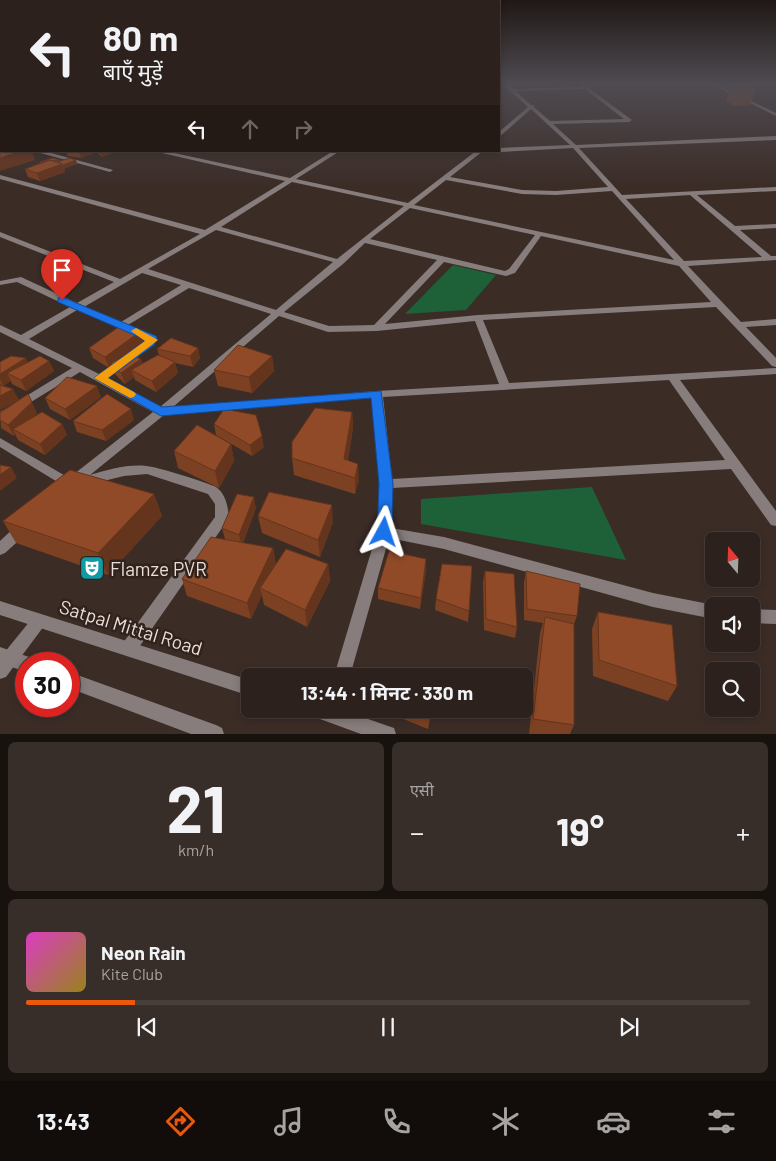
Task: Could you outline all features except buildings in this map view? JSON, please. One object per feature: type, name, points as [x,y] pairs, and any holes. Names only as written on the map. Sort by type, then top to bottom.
[{"type":"street","points":[[500,134],[518,118]]},
{"type":"street","points":[[545,118],[575,147],[737,325],[776,364]]},
{"type":"street","points":[[550,123],[629,120],[627,118]]},
{"type":"street","points":[[500,150],[776,138]]},
{"type":"street","points":[[40,152],[110,170]]},
{"type":"street","points":[[161,152],[681,264],[772,258]]},
{"type":"street","points":[[21,339],[206,233],[335,152]]},
{"type":"street","points":[[65,488],[161,412],[364,240],[479,152]]},
{"type":"street","points":[[0,177],[206,233]]},
{"type":"street","points":[[446,178],[522,192],[556,193],[614,189]]},
{"type":"street","points":[[622,197],[776,189]]},
{"type":"street","points":[[692,194],[772,258]]},
{"type":"street","points":[[734,228],[776,226]]},
{"type":"street","points":[[215,227],[340,262]]},
{"type":"street","points":[[364,240],[509,273],[540,233]]},
{"type":"street","points":[[0,234],[121,282]]},
{"type":"street","points":[[377,328],[443,258]]},
{"type":"street","points":[[142,270],[328,330],[377,328],[478,318],[718,304]]},
{"type":"street","points":[[0,283],[18,279],[76,307],[150,337],[152,340],[100,378]]},
{"type":"street","points":[[122,326],[187,285]]},
{"type":"street","points":[[478,318],[505,387]]},
{"type":"street","points":[[737,325],[776,322]]},
{"type":"street","points":[[0,328],[100,378],[161,412],[377,394],[776,371]]},
{"type":"street","points":[[0,417],[79,368]]},
{"type":"street","points":[[673,378],[776,521]]},
{"type":"street","points":[[344,668],[384,532],[386,484],[377,394]]},
{"type":"street","points":[[0,442],[65,488]]},
{"type":"street","points":[[386,484],[734,464]]},
{"type":"street","points":[[65,488],[124,471],[147,470],[212,491],[221,503],[222,518],[129,648]]},
{"type":"street","points":[[0,550],[28,524]]},
{"type":"street","points":[[384,532],[444,543],[652,600],[705,610]]},
{"type":"street","name":"Satpal Mittal Road","points":[[0,608],[241,685]]},
{"type":"street","points":[[760,616],[776,617]]},
{"type":"street","points":[[3,661],[39,621]]},
{"type":"street","points":[[80,684],[216,734]]},
{"type":"street","points":[[347,718],[388,734]]},
{"type":"green space","points":[[453,265],[496,275],[466,310],[405,314]]},
{"type":"green space","points":[[592,487],[626,560],[421,524],[421,499]]},
{"type":"slow traffic","points":[[130,394],[100,378],[150,343],[152,338],[136,331]]},
{"type":"place","name":"Flamze PVR","points":[[92,568]]},
{"type":"route","points":[[62,300],[152,338],[150,343],[100,378],[161,412],[377,394],[386,484],[384,532]]}]
